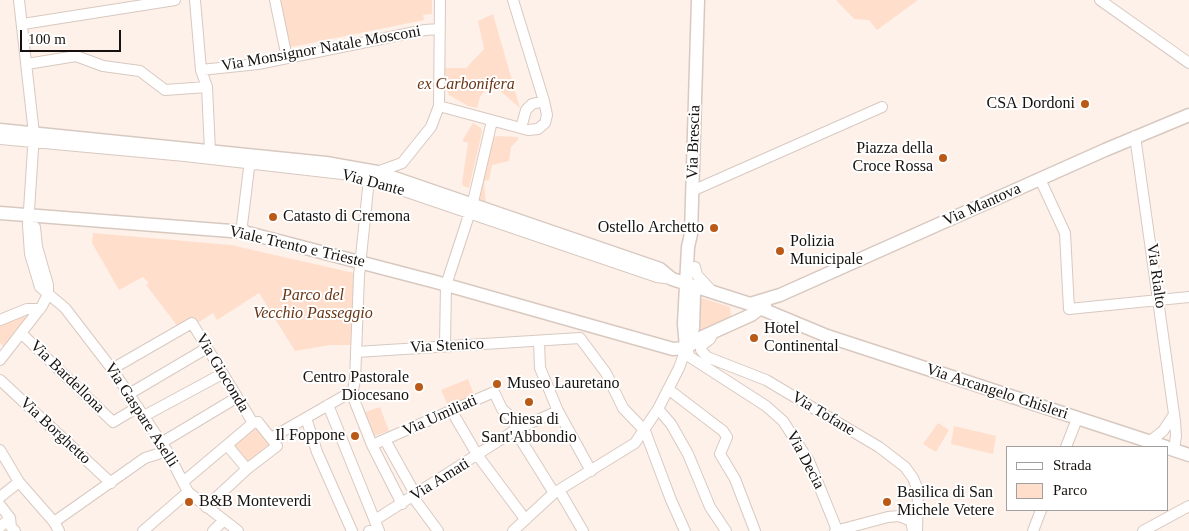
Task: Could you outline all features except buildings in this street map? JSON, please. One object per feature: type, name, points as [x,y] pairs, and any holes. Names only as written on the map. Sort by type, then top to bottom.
[{"type":"main road","name":"Via Brescia","points":[[690,285],[688,247],[691,234],[699,1]]},
{"type":"main road","name":"Via Mantova","points":[[686,348],[775,296],[1188,114]]},
{"type":"main road","name":"Via Dante","points":[[0,130],[34,138],[173,147],[348,166],[471,209],[528,224],[660,269],[672,279],[754,309]]},
{"type":"main road","name":"Viale Trento e Trieste","points":[[0,213],[240,231],[362,262],[673,349],[686,348]]},
{"type":"main road","points":[[686,348],[690,285],[694,267],[691,234]]},
{"type":"main road","points":[[722,296],[735,311],[729,324]]},
{"type":"main road","points":[[775,296],[784,314],[792,321]]},
{"type":"main road","name":"Via Arcangelo Ghisleri","points":[[754,309],[792,321],[827,336],[1162,446]]},
{"type":"main road","name":"Via Arcangelo Ghisleri","points":[[754,309],[796,330],[827,336]]},
{"type":"main road","name":"Via Arcangelo Ghisleri","points":[[1169,448],[1189,455]]},
{"type":"street","name":"Via Gaspare Aselli","points":[[20,0],[34,138],[28,215],[30,254],[40,287],[65,308],[112,369],[164,447],[188,492],[238,531]]},
{"type":"street","points":[[23,24],[175,0]]},
{"type":"street","name":"Via Monsignor Natale Mosconi","points":[[195,0],[201,70],[207,87],[210,151]]},
{"type":"street","points":[[275,0],[286,58]]},
{"type":"street","points":[[206,507],[247,469],[277,446],[271,438],[353,390],[362,262],[373,176],[397,166],[410,155],[431,127],[439,106],[440,0]]},
{"type":"street","points":[[439,106],[521,128],[534,130],[546,123],[547,115],[544,101],[513,0]]},
{"type":"street","points":[[1100,0],[1189,63]]},
{"type":"street","name":"Via Monsignor Natale Mosconi","points":[[201,70],[258,64],[425,30],[440,29]]},
{"type":"street","points":[[1144,30],[1178,48],[1189,57]]},
{"type":"street","points":[[27,64],[76,56],[99,64],[140,71],[165,90],[207,87]]},
{"type":"street","points":[[521,128],[526,110],[532,104],[544,101]]},
{"type":"street","points":[[692,191],[882,107]]},
{"type":"street","points":[[445,345],[446,285],[471,209],[492,121]]},
{"type":"street","name":"Via Rialto","points":[[1135,136],[1160,301],[1173,416],[1168,446]]},
{"type":"street","name":"Via Dante","points":[[0,139],[34,138],[126,151],[373,176]]},
{"type":"street","points":[[126,151],[137,144]]},
{"type":"street","name":"Via Dante","points":[[173,147],[185,156]]},
{"type":"street","name":"Via Dante","points":[[272,166],[288,159]]},
{"type":"street","points":[[240,231],[238,226],[244,170],[241,163]]},
{"type":"street","points":[[240,231],[249,168],[253,164]]},
{"type":"street","points":[[1040,179],[1065,233],[1069,309],[1189,297]]},
{"type":"street","name":"Via Dante","points":[[471,209],[513,228],[657,277],[672,279]]},
{"type":"street","points":[[513,228],[528,224]]},
{"type":"street","points":[[694,267],[704,283],[722,296]]},
{"type":"street","points":[[2,353],[22,333],[40,309],[48,294]]},
{"type":"street","points":[[0,320],[27,309],[40,309]]},
{"type":"street","name":"Via Gioconda","points":[[112,369],[192,323],[253,423],[258,422],[271,438]]},
{"type":"street","points":[[580,338],[586,324]]},
{"type":"street","name":"Via Tofane","points":[[714,330],[710,339],[701,346],[701,350],[718,367],[766,380],[879,447],[905,467],[913,478],[918,490],[917,531]]},
{"type":"street","name":"Via Bardellona","points":[[22,333],[113,422],[141,412]]},
{"type":"street","points":[[580,338],[539,342],[540,368],[558,411],[591,471]]},
{"type":"street","points":[[580,338],[606,373],[623,408],[645,431],[685,531]]},
{"type":"street","name":"Via Stenico","points":[[356,352],[445,345],[539,342]]},
{"type":"street","points":[[129,394],[207,348]]},
{"type":"street","points":[[513,531],[556,492],[635,443],[645,431],[658,409],[680,368],[686,348]]},
{"type":"street","name":"Via Decia","points":[[686,348],[690,357],[718,367],[783,421],[809,461],[842,530]]},
{"type":"street","points":[[141,412],[222,374]]},
{"type":"street","name":"Via Borghetto","points":[[0,380],[111,483]]},
{"type":"street","points":[[668,389],[727,437],[720,454],[735,479],[754,531]]},
{"type":"street","points":[[350,392],[372,445],[402,504]]},
{"type":"street","name":"Via Umiliati","points":[[372,445],[494,392],[502,409],[510,416],[517,430]]},
{"type":"street","points":[[0,450],[19,482],[57,526],[145,458],[236,398]]},
{"type":"street","points":[[328,405],[348,460],[379,531]]},
{"type":"street","points":[[658,409],[672,424],[688,454],[710,507],[726,531]]},
{"type":"street","points":[[451,410],[478,456],[524,519]]},
{"type":"street","name":"Via Amati","points":[[375,520],[517,430],[558,411]]},
{"type":"street","points":[[1149,442],[1163,431],[1173,416]]},
{"type":"street","points":[[306,418],[317,452],[352,531]]},
{"type":"street","points":[[1066,446],[1078,419]]},
{"type":"street","points":[[183,482],[253,423]]},
{"type":"street","points":[[517,430],[583,531]]},
{"type":"street","points":[[385,440],[414,492],[413,497],[438,531]]},
{"type":"street","points":[[227,445],[247,469]]},
{"type":"street","points":[[0,497],[19,482]]},
{"type":"street","points":[[143,531],[188,492]]},
{"type":"street","points":[[0,505],[10,518],[11,527],[15,531]]},
{"type":"street","points":[[1143,531],[1189,506]]},
{"type":"street","points":[[842,530],[918,507]]},
{"type":"street","points":[[1033,531],[1041,511]]},
{"type":"street","points":[[888,517],[907,518],[913,531]]},
{"type":"street","points":[[0,527],[10,518]]},
{"type":"street","points":[[213,531],[224,520]]},
{"type":"green space","points":[[277,0],[432,0],[432,14],[423,15],[424,20],[287,48]]},
{"type":"green space","points":[[836,0],[918,0],[877,30],[869,20],[854,19]]},
{"type":"green space","name":"ex Carbonifera","points":[[493,14],[520,108],[491,83],[480,97],[477,108],[468,106],[449,95],[443,82],[443,68],[466,68],[484,49],[478,21]]},
{"type":"green space","points":[[473,123],[481,128],[482,132],[469,188],[463,186],[462,182],[468,143],[462,141]]},
{"type":"green space","points":[[493,137],[518,137],[518,140],[511,147],[509,161],[492,165],[489,180],[484,181],[486,206],[479,202],[482,181]]},
{"type":"green space","name":"Parco del Vecchio Passeggio","points":[[93,233],[231,245],[354,273],[352,345],[331,345],[295,351],[259,293],[217,320],[213,313],[196,324],[179,328],[146,285],[149,283],[143,277],[119,290],[92,243]]},
{"type":"green space","points":[[699,297],[730,307],[731,318],[698,332]]},
{"type":"green space","points":[[25,315],[26,319],[4,347],[0,343],[0,324]]},
{"type":"green space","points":[[468,379],[475,397],[449,408],[441,390]]},
{"type":"green space","points":[[380,407],[389,431],[371,437],[362,413]]},
{"type":"green space","points":[[938,423],[949,430],[936,452],[923,444]]},
{"type":"green space","points":[[255,425],[271,445],[248,465],[231,445]]},
{"type":"green space","points":[[954,426],[996,436],[993,454],[951,444]]},
{"type":"place","name":"CSA Dordoni","points":[[1085,104]]},
{"type":"place","name":"Piazza della Croce Rossa","points":[[943,158]]},
{"type":"place","name":"Catasto di Cremona","points":[[273,217]]},
{"type":"place","name":"Ostello Archetto","points":[[714,228]]},
{"type":"place","name":"Polizia Municipale","points":[[780,251]]},
{"type":"place","name":"Hotel Continental","points":[[754,338]]},
{"type":"place","name":"Museo Lauretano","points":[[497,384]]},
{"type":"place","name":"Centro Pastorale Diocesano","points":[[419,387]]},
{"type":"place","name":"Chiesa di Sant'Abbondio","points":[[529,402]]},
{"type":"place","name":"Il Foppone","points":[[355,436]]},
{"type":"place","name":"B&B Monteverdi","points":[[189,502]]},
{"type":"place","name":"Basilica di San Michele Vetere","points":[[887,502]]}]
